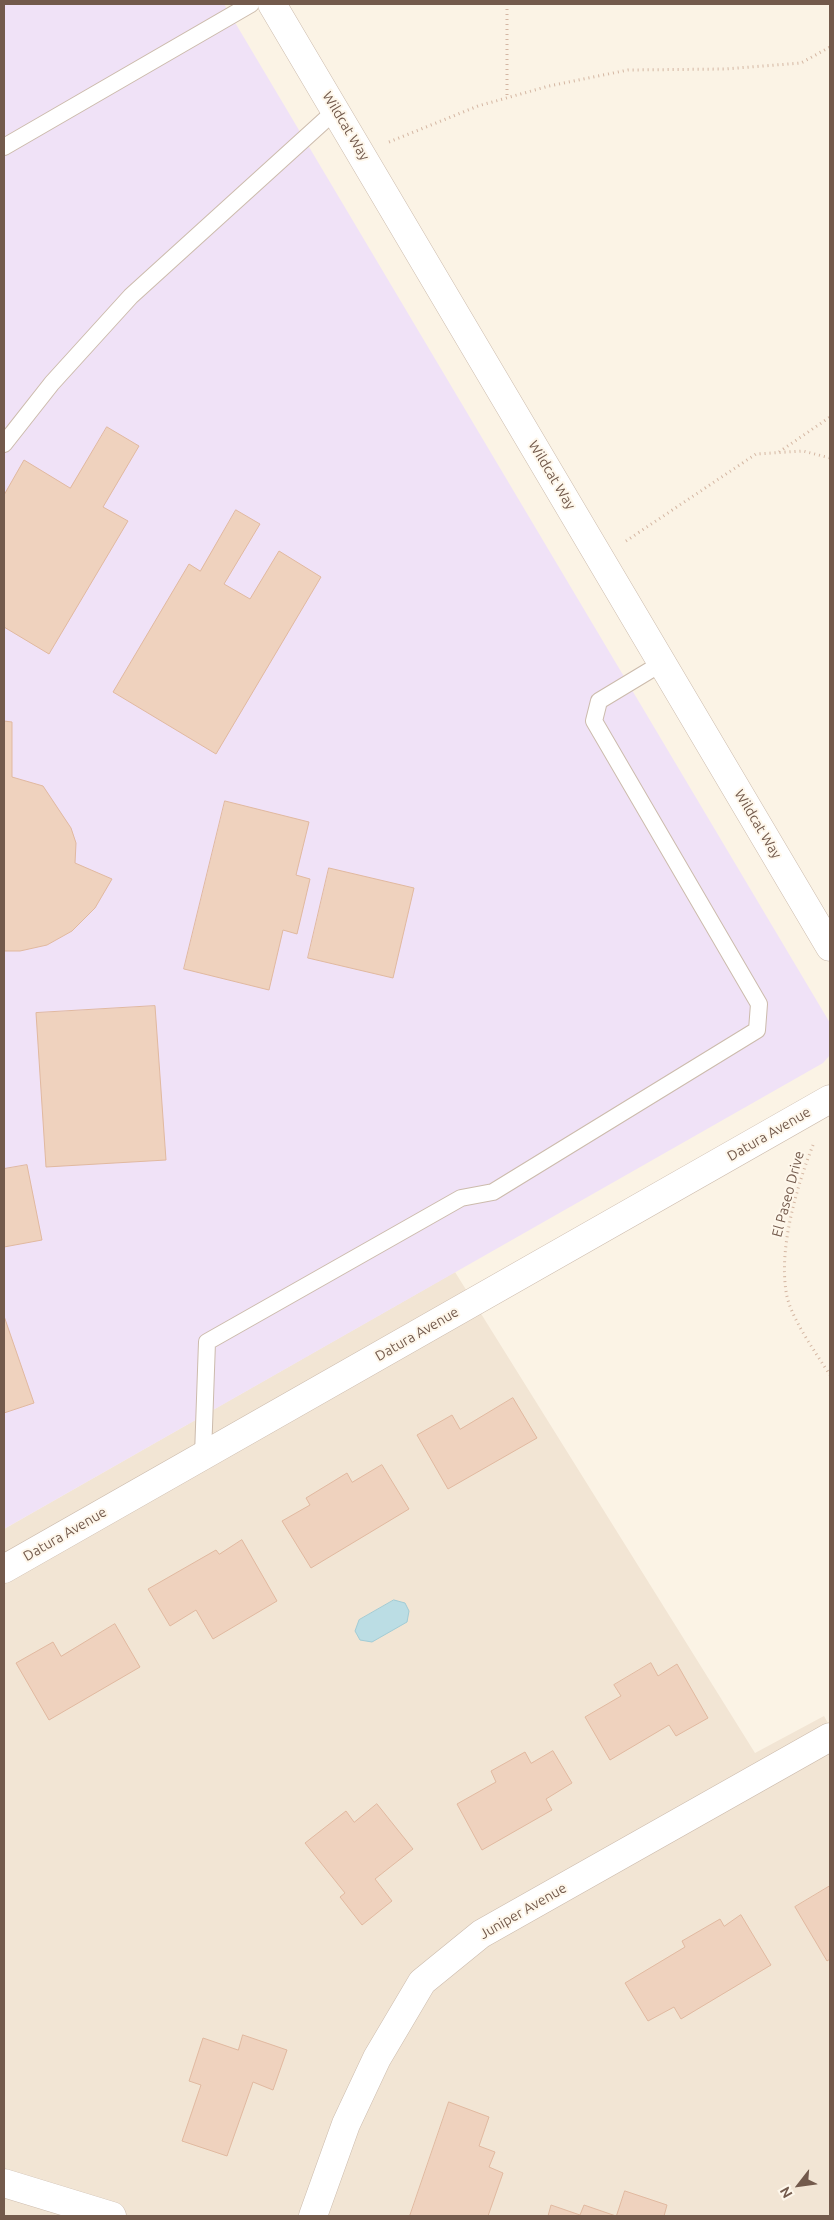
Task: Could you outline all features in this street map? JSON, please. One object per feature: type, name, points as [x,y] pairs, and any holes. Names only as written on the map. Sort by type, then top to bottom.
[{"type":"street","name":"Wildcat Way","points":[[272,4],[830,947]]},
{"type":"street","name":"Datura Avenue","points":[[4,1569],[830,1099]]},
{"type":"street","name":"Juniper Avenue","points":[[314,2216],[346,2124],[377,2058],[422,1982],[481,1934],[830,1737]]},
{"type":"street","points":[[4,2183],[112,2216]]},
{"type":"lane","points":[[4,147],[252,4]]},
{"type":"lane","points":[[4,444],[52,383],[131,296],[336,110]]},
{"type":"lane","points":[[203,1456],[207,1342],[461,1198],[493,1192],[757,1030],[759,1004],[594,721],[599,701],[662,663]]},
{"type":"path","points":[[507,4],[507,98]]},
{"type":"path","points":[[363,155],[406,134],[478,106],[549,86],[628,70],[725,69],[801,62],[830,47]]},
{"type":"path","points":[[778,453],[830,416]]},
{"type":"path","points":[[600,557],[756,454],[803,451],[830,458]]},
{"type":"path","name":"El Paseo Drive","points":[[813,1144],[803,1170],[786,1238],[786,1292],[804,1336],[830,1375]]},
{"type":"shaded area","points":[[4,4],[224,4],[830,1023],[830,1055],[823,1063],[4,1529]]},
{"type":"shaded area","points":[[455,1272],[755,1753],[824,1716],[830,1727],[830,2216],[4,2216],[4,1529]]},
{"type":"water","points":[[394,1600],[405,1603],[409,1611],[407,1622],[372,1642],[360,1640],[355,1631],[359,1620]]},
{"type":"building","points":[[107,427],[139,446],[103,507],[128,521],[49,654],[4,627],[4,495],[24,460],[70,488]]},
{"type":"building","points":[[236,510],[260,524],[224,584],[250,599],[279,551],[321,577],[216,754],[113,692],[189,564],[200,571]]},
{"type":"building","points":[[4,721],[12,722],[12,777],[43,786],[71,828],[76,843],[75,863],[112,879],[95,908],[72,931],[47,945],[20,951],[4,951]]},
{"type":"building","points":[[225,801],[309,822],[296,875],[310,879],[297,934],[283,930],[269,990],[184,969]]},
{"type":"building","points":[[329,868],[414,888],[393,978],[308,958]]},
{"type":"building","points":[[155,1006],[166,1160],[46,1167],[36,1013]]},
{"type":"building","points":[[27,1165],[42,1240],[4,1247],[4,1169]]},
{"type":"building","points":[[4,1316],[34,1403],[4,1413]]},
{"type":"building","points":[[513,1398],[537,1438],[448,1489],[417,1435],[452,1415],[460,1429]]},
{"type":"building","points":[[382,1465],[409,1509],[311,1568],[282,1521],[310,1505],[306,1498],[347,1473],[352,1482]]},
{"type":"building","points":[[242,1540],[277,1601],[213,1639],[196,1610],[170,1626],[148,1589],[216,1550],[219,1554]]},
{"type":"building","points":[[115,1624],[140,1667],[49,1720],[16,1663],[53,1642],[61,1656]]},
{"type":"building","points":[[651,1663],[658,1676],[677,1664],[708,1718],[676,1736],[669,1725],[610,1760],[585,1717],[621,1696],[614,1685]]},
{"type":"building","points":[[553,1751],[572,1783],[546,1799],[552,1810],[482,1850],[457,1804],[496,1782],[491,1771],[525,1752],[531,1763]]},
{"type":"building","points":[[377,1804],[413,1849],[375,1879],[392,1901],[362,1925],[340,1897],[345,1893],[305,1843],[346,1811],[354,1822]]},
{"type":"building","points":[[830,1886],[830,1959],[827,1961],[795,1907]]},
{"type":"building","points":[[741,1915],[771,1965],[681,2019],[674,2007],[648,2021],[625,1983],[685,1947],[682,1941],[720,1919],[724,1926]]},
{"type":"building","points":[[243,2035],[287,2050],[273,2090],[253,2082],[227,2156],[182,2141],[201,2085],[189,2081],[203,2038],[238,2050]]},
{"type":"building","points":[[449,2102],[489,2117],[479,2146],[495,2152],[489,2167],[503,2173],[488,2216],[410,2216]]},
{"type":"building","points":[[625,2191],[667,2205],[664,2216],[616,2216]]},
{"type":"building","points":[[551,2205],[580,2215],[584,2205],[616,2216],[548,2216]]}]
